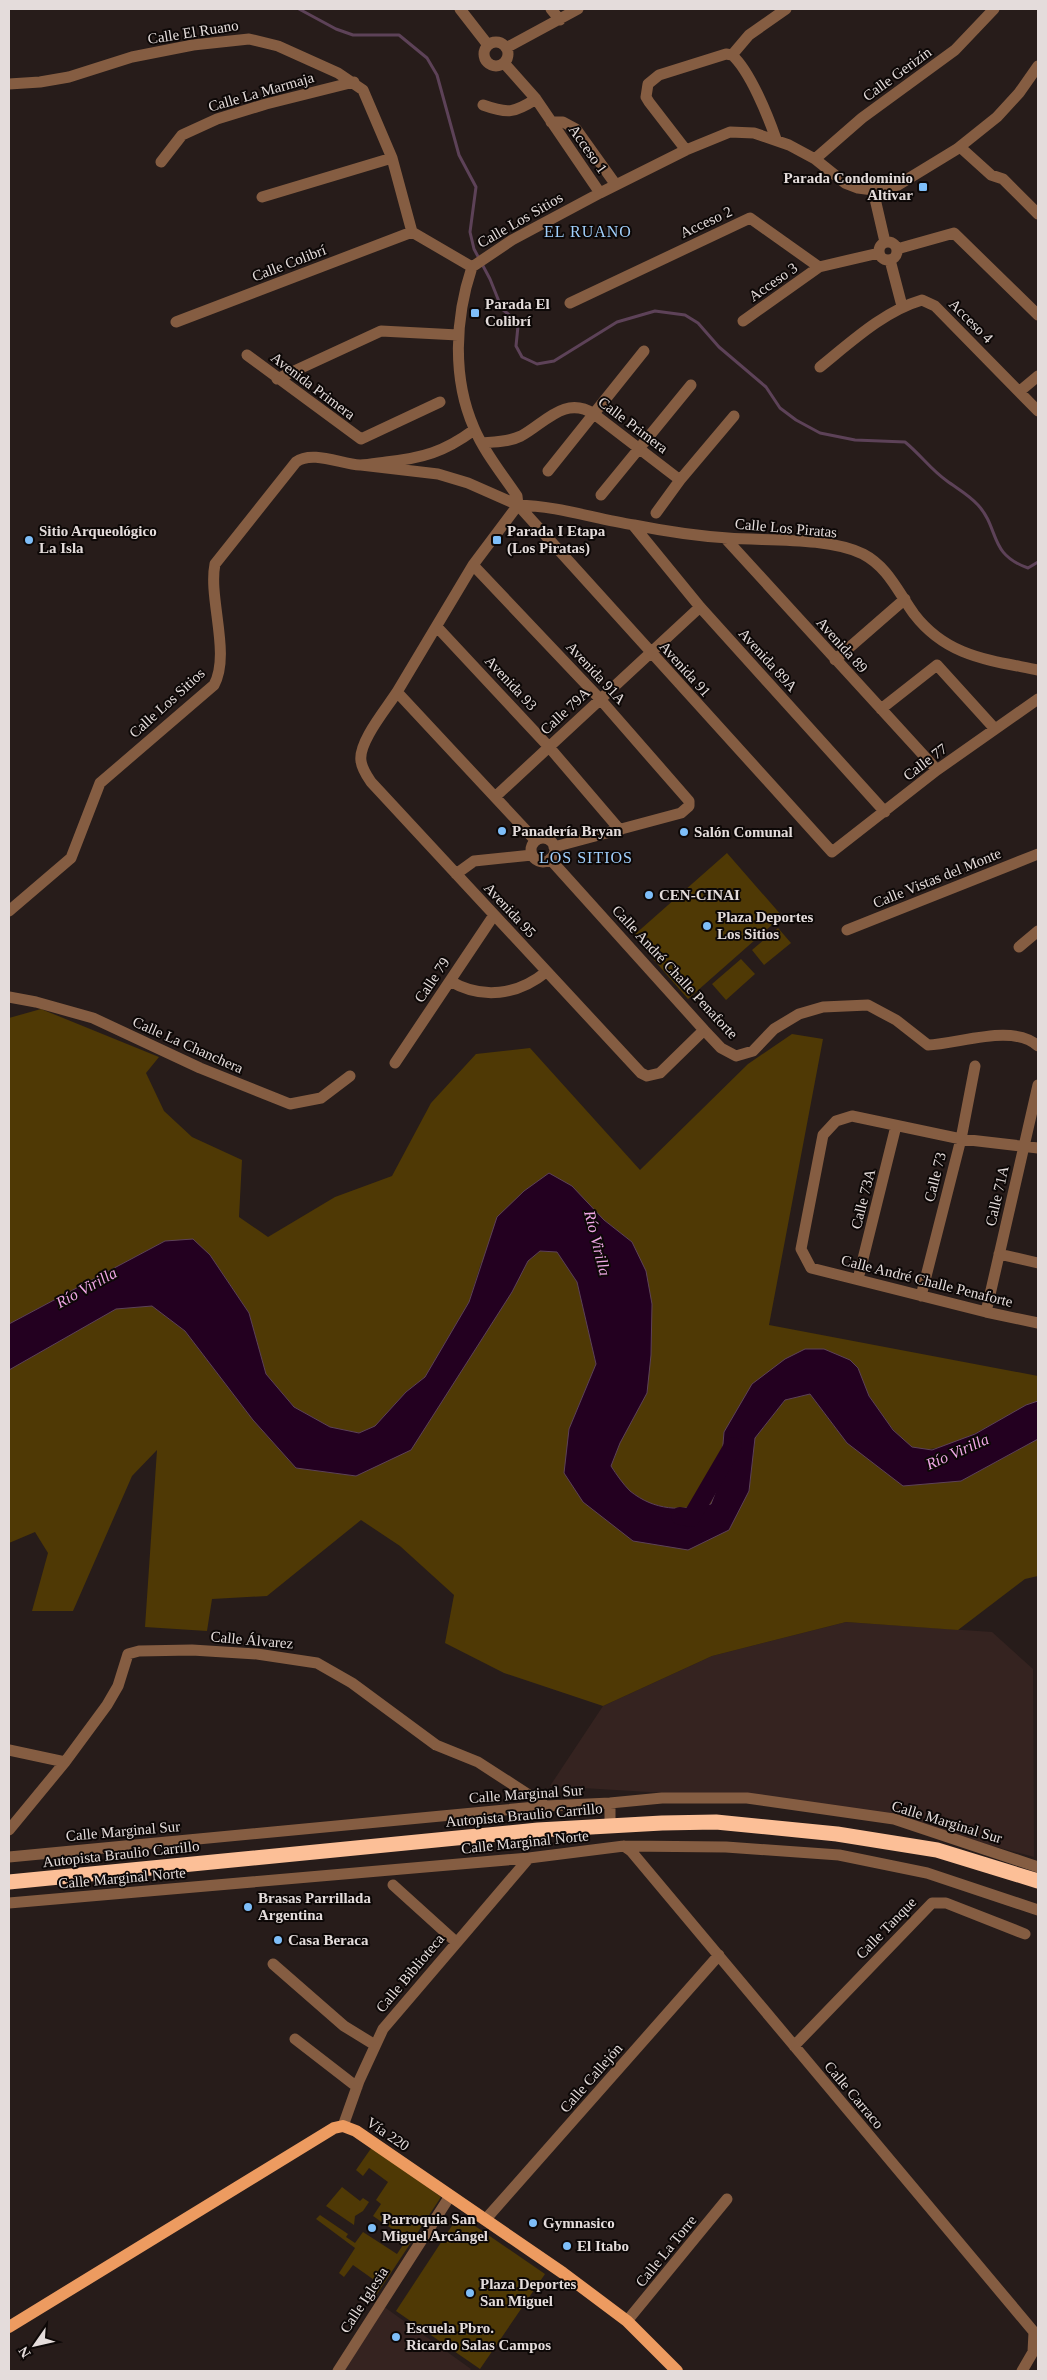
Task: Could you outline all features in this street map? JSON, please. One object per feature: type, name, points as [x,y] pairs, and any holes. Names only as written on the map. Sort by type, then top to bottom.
[{"type":"highway","name":"Autopista Braulio Carrillo","points":[[9,1882],[528,1831],[716,1822],[837,1834],[937,1850],[1038,1881]]},
{"type":"main road","name":"Vía 220","points":[[9,2328],[269,2167],[334,2128],[343,2126],[356,2131],[563,2273],[627,2321],[677,2371]]},
{"type":"street","points":[[460,9],[488,46]]},
{"type":"street","points":[[551,9],[560,20]]},
{"type":"street","points":[[506,48],[578,9]]},
{"type":"street","points":[[686,150],[646,97],[648,84],[659,75],[699,61],[720,55],[732,55],[749,35],[786,9]]},
{"type":"street","name":"Calle Gerizín","points":[[815,160],[862,118],[955,50],[994,9]]},
{"type":"street","name":"Calle El Ruano","points":[[9,84],[40,82],[69,76],[132,58],[192,45],[249,39],[278,46],[354,82],[368,97],[392,158],[412,232]]},
{"type":"street","points":[[499,43],[506,48],[508,56],[504,63],[492,66],[486,61],[484,53],[488,46],[499,43]]},
{"type":"street","points":[[732,55],[743,68],[769,120],[776,139]]},
{"type":"street","name":"Acceso 1","points":[[504,63],[536,99],[600,193]]},
{"type":"street","name":"Calle Los Sitios","points":[[9,911],[71,858],[97,787],[105,777],[214,685],[218,678],[220,647],[215,568],[230,543],[299,460],[314,458],[361,465],[416,459],[447,449],[474,430],[465,406],[459,363],[458,335],[462,303],[472,266],[512,240],[600,193],[686,150],[730,132],[754,133],[776,139],[815,160],[845,183],[858,188],[874,190],[898,185],[960,146],[1002,111],[1019,93],[1038,66]]},
{"type":"street","name":"Calle La Marmaja","points":[[161,162],[182,135],[217,119],[266,104],[354,82]]},
{"type":"street","points":[[483,106],[501,112],[515,112],[536,99]]},
{"type":"street","name":"Acceso 1","points":[[552,122],[562,122],[576,129],[616,185]]},
{"type":"street","points":[[960,146],[991,175],[1003,179],[1038,214]]},
{"type":"street","points":[[262,197],[392,158]]},
{"type":"street","points":[[874,190],[885,242]]},
{"type":"street","name":"Acceso 2","points":[[570,303],[750,218],[819,267]]},
{"type":"street","points":[[412,232],[472,266]]},
{"type":"street","name":"Calle Colibrí","points":[[176,322],[412,232]]},
{"type":"street","points":[[897,249],[954,233],[1038,316]]},
{"type":"street","points":[[878,254],[880,245],[885,242],[891,242],[897,249]]},
{"type":"street","points":[[878,254],[882,258],[890,260],[895,257],[897,249]]},
{"type":"street","points":[[819,267],[878,254]]},
{"type":"street","points":[[890,260],[902,306]]},
{"type":"street","name":"Acceso 3","points":[[743,321],[819,267]]},
{"type":"street","name":"Acceso 4","points":[[820,367],[847,344],[902,306],[922,300],[935,306],[1038,411]]},
{"type":"street","points":[[277,379],[381,331],[458,335]]},
{"type":"street","points":[[548,471],[644,351]]},
{"type":"street","name":"Avenida Primera","points":[[247,355],[356,437],[361,438],[440,402]]},
{"type":"street","points":[[1020,391],[1038,376]]},
{"type":"street","points":[[601,495],[690,384]]},
{"type":"street","name":"Calle Primera","points":[[482,443],[512,440],[550,415],[569,408],[586,408],[680,480]]},
{"type":"street","points":[[656,513],[680,480],[734,416]]},
{"type":"street","points":[[474,430],[518,496],[518,505],[473,565],[398,692],[535,840]]},
{"type":"street","points":[[361,465],[438,474],[468,482],[518,505]]},
{"type":"street","name":"Calle Los Piratas","points":[[518,505],[543,506],[633,526],[726,538],[824,544],[851,549],[876,563],[891,578],[914,613],[938,638],[974,657],[1038,670]]},
{"type":"street","name":"Avenida 91","points":[[518,505],[832,852]]},
{"type":"street","name":"Avenida 89A","points":[[633,526],[700,607],[885,812]]},
{"type":"street","name":"Avenida 89","points":[[726,538],[937,770]]},
{"type":"street","name":"Avenida 91A","points":[[473,565],[600,700],[686,796],[689,806],[681,812],[620,830]]},
{"type":"street","points":[[835,660],[906,599]]},
{"type":"street","name":"Calle 79A","points":[[495,797],[700,607]]},
{"type":"street","name":"Avenida 93","points":[[436,627],[549,747],[620,830]]},
{"type":"street","points":[[881,709],[937,665],[996,729]]},
{"type":"street","name":"Avenida 95","points":[[398,692],[365,743],[361,753],[361,762],[371,782],[635,1068],[647,1076],[660,1073],[704,1030]]},
{"type":"street","name":"Calle 77","points":[[832,852],[937,770],[1038,699]]},
{"type":"street","points":[[554,847],[620,830]]},
{"type":"street","points":[[549,839],[554,847],[553,856],[550,859],[538,861],[532,854],[531,847],[535,840],[549,839]]},
{"type":"street","points":[[456,874],[474,861],[532,854]]},
{"type":"street","name":"Calle Vistas del Monte","points":[[847,930],[1038,854]]},
{"type":"street","name":"Calle André Challe Penaforte","points":[[550,859],[704,1030],[721,1048],[736,1056],[753,1051],[774,1029],[799,1014],[823,1007],[868,1005],[896,1020],[928,1045],[949,1044],[980,1036],[1008,1036],[1030,1039],[1038,1046]]},
{"type":"street","name":"Calle 79","points":[[395,1063],[494,915]]},
{"type":"street","points":[[1018,947],[1038,931]]},
{"type":"street","points":[[450,980],[472,991],[501,992],[524,987],[546,972]]},
{"type":"street","name":"Calle La Chanchera","points":[[9,997],[36,1002],[93,1018],[200,1068],[290,1104],[321,1098],[350,1076]]},
{"type":"street","name":"Calle 73","points":[[921,1296],[960,1139],[975,1066]]},
{"type":"street","name":"Calle 71A","points":[[986,1312],[1038,1086]]},
{"type":"street","name":"Calle André Challe Penaforte","points":[[1038,1148],[960,1139],[852,1116],[836,1121],[823,1135],[801,1249],[811,1268],[820,1272],[858,1279],[986,1312],[1038,1323]]},
{"type":"street","name":"Calle 73A","points":[[858,1279],[896,1126]]},
{"type":"street","points":[[999,1254],[1038,1263]]},
{"type":"street","name":"Calle Álvarez","points":[[9,1830],[65,1762],[108,1705],[118,1686],[128,1654],[139,1651],[192,1650],[257,1654],[308,1660],[329,1669],[358,1687],[436,1745],[478,1762],[546,1806]]},
{"type":"street","points":[[9,1750],[65,1762]]},
{"type":"street","name":"Calle Marginal Sur","points":[[9,1857],[546,1806],[662,1798],[747,1798],[894,1819],[1038,1868]]},
{"type":"street","points":[[610,1803],[610,1826]]},
{"type":"street","name":"Calle Marginal Norte","points":[[9,1902],[529,1858],[624,1846],[726,1847],[839,1855],[927,1873],[1038,1910]]},
{"type":"street","name":"Calle Carraco","points":[[624,1846],[631,1851],[1036,2333],[1033,2352],[1022,2371]]},
{"type":"street","name":"Calle Biblioteca","points":[[343,2126],[375,2045],[388,2022],[529,1858]]},
{"type":"street","points":[[393,1885],[456,1942]]},
{"type":"street","name":"Calle Tanque","points":[[794,2046],[932,1903],[946,1903],[1025,1934]]},
{"type":"street","name":"Calle Callejón","points":[[485,2220],[718,1955]]},
{"type":"street","points":[[273,1964],[344,2026],[375,2045]]},
{"type":"street","points":[[295,2039],[357,2087]]},
{"type":"street","name":"Calle Iglesia","points":[[338,2371],[450,2196]]},
{"type":"street","name":"Calle La Torre","points":[[627,2321],[727,2199]]},
{"type":"shaded area","name":"Plaza Deportes Los Sitios","points":[[727,853],[782,916],[688,999],[633,936]]},
{"type":"shaded area","points":[[778,928],[791,943],[764,965],[752,950]]},
{"type":"shaded area","points":[[741,959],[755,974],[726,1000],[712,984]]},
{"type":"shaded area","points":[[41,1009],[159,1057],[146,1073],[164,1111],[192,1137],[242,1160],[239,1217],[268,1237],[335,1197],[392,1176],[431,1103],[476,1054],[530,1048],[640,1170],[748,1064],[792,1034],[823,1039],[769,1325],[1038,1376],[1038,1401],[956,1442],[939,1448],[924,1449],[911,1446],[892,1428],[872,1401],[859,1373],[850,1360],[724,1432],[720,1480],[711,1504],[669,1508],[649,1503],[630,1491],[611,1466],[620,1443],[632,1242],[604,1220],[481,1263],[469,1302],[425,1377],[406,1392],[375,1426],[359,1433],[330,1427],[294,1407],[266,1374],[249,1313],[210,1255],[165,1241],[9,1324],[9,1018]]},
{"type":"shaded area","points":[[540,1251],[557,1252],[577,1282],[596,1364],[569,1429],[633,1541],[749,1491],[755,1438],[785,1400],[810,1394],[847,1443],[961,1481],[1038,1439],[1038,1576],[1025,1579],[958,1630],[846,1622],[712,1656],[603,1706],[504,1673],[445,1643],[454,1595],[400,1546],[361,1520],[267,1596],[212,1599],[207,1631],[145,1627],[157,1450],[132,1476],[73,1611],[32,1611],[48,1553],[35,1532],[9,1543],[9,1370],[116,1309],[152,1306],[185,1331],[253,1420],[296,1468],[356,1476],[512,1292],[528,1261]]},
{"type":"shaded area","points":[[846,1622],[992,1632],[1033,1669],[1034,1857],[894,1819],[747,1798],[550,1786],[603,1706],[712,1656]]},
{"type":"shaded area","points":[[372,2147],[441,2197],[373,2300],[369,2296],[377,2282],[353,2265],[344,2277],[339,2273],[355,2248],[316,2219],[320,2215],[348,2234],[346,2237],[355,2243],[363,2232],[397,2254],[407,2239],[373,2216],[381,2204],[376,2200],[388,2182],[369,2168],[363,2176],[356,2170]]},
{"type":"shaded area","points":[[342,2187],[360,2201],[363,2198],[369,2202],[363,2211],[355,2216],[354,2225],[326,2206]]},
{"type":"shaded area","name":"Plaza Deportes San Miguel","points":[[459,2215],[545,2274],[480,2369],[396,2311]]},
{"type":"shaded area","name":"Escuela Pbro. Ricardo Salas Campos","points":[[383,2306],[471,2369],[469,2371],[344,2371]]},
{"type":"water","points":[[549,1173],[572,1186],[604,1220],[632,1242],[646,1271],[652,1304],[651,1355],[647,1393],[620,1443],[611,1466],[627,1488],[639,1498],[669,1508],[689,1508],[711,1504],[720,1480],[724,1432],[752,1384],[785,1359],[805,1349],[824,1349],[850,1360],[858,1368],[869,1396],[893,1430],[912,1447],[932,1450],[975,1434],[1026,1405],[1038,1401],[1038,1439],[961,1481],[903,1486],[847,1443],[810,1394],[785,1400],[755,1438],[749,1491],[729,1530],[688,1550],[633,1541],[583,1502],[564,1473],[569,1429],[596,1364],[577,1282],[557,1252],[540,1251],[528,1261],[512,1292],[411,1450],[356,1476],[296,1468],[253,1420],[185,1331],[152,1306],[116,1309],[9,1370],[9,1324],[165,1241],[193,1239],[210,1255],[249,1313],[266,1374],[294,1407],[330,1427],[359,1433],[375,1426],[406,1392],[425,1377],[469,1302],[497,1217],[524,1191]]},
{"type":"waterway","points":[[299,9],[336,29],[353,35],[399,35],[427,58],[437,75],[459,155],[476,187],[470,232],[474,249],[490,279],[502,309],[513,318],[518,326],[516,346],[522,357],[537,364],[554,361],[617,322],[655,311],[685,315],[698,323],[719,347],[766,387],[780,408],[796,420],[820,433],[855,440],[905,442],[941,477],[978,505],[985,514],[996,540],[1006,556],[1028,568],[1038,562]]},
{"type":"waterway","name":"Río Virilla","points":[[680,1516],[691,1518],[733,1446]]},
{"type":"place","name":"Parada Condominio Altivar","points":[[923,187]]},
{"type":"place","name":"Parada El Colibrí","points":[[475,313]]},
{"type":"place","name":"Sitio Arqueológico La Isla","points":[[29,540]]},
{"type":"place","name":"Parada I Etapa (Los Piratas)","points":[[497,540]]},
{"type":"place","name":"Panadería Bryan","points":[[502,831]]},
{"type":"place","name":"Salón Comunal","points":[[684,832]]},
{"type":"place","name":"CEN-CINAI","points":[[649,895]]},
{"type":"place","name":"Plaza Deportes Los Sitios","points":[[707,926]]},
{"type":"place","name":"Brasas Parrillada Argentina","points":[[248,1907]]},
{"type":"place","name":"Casa Beraca","points":[[278,1940]]},
{"type":"place","name":"Gymnasico","points":[[533,2223]]},
{"type":"place","name":"Parroquia San Miguel Arcángel","points":[[372,2228]]},
{"type":"place","name":"El Itabo","points":[[567,2246]]},
{"type":"place","name":"Plaza Deportes San Miguel","points":[[470,2293]]},
{"type":"place","name":"Escuela Pbro. Ricardo Salas Campos","points":[[396,2337]]},
{"type":"district","name":"EL RUANO","points":[[588,231]]},
{"type":"district","name":"LOS SITIOS","points":[[586,857]]}]
